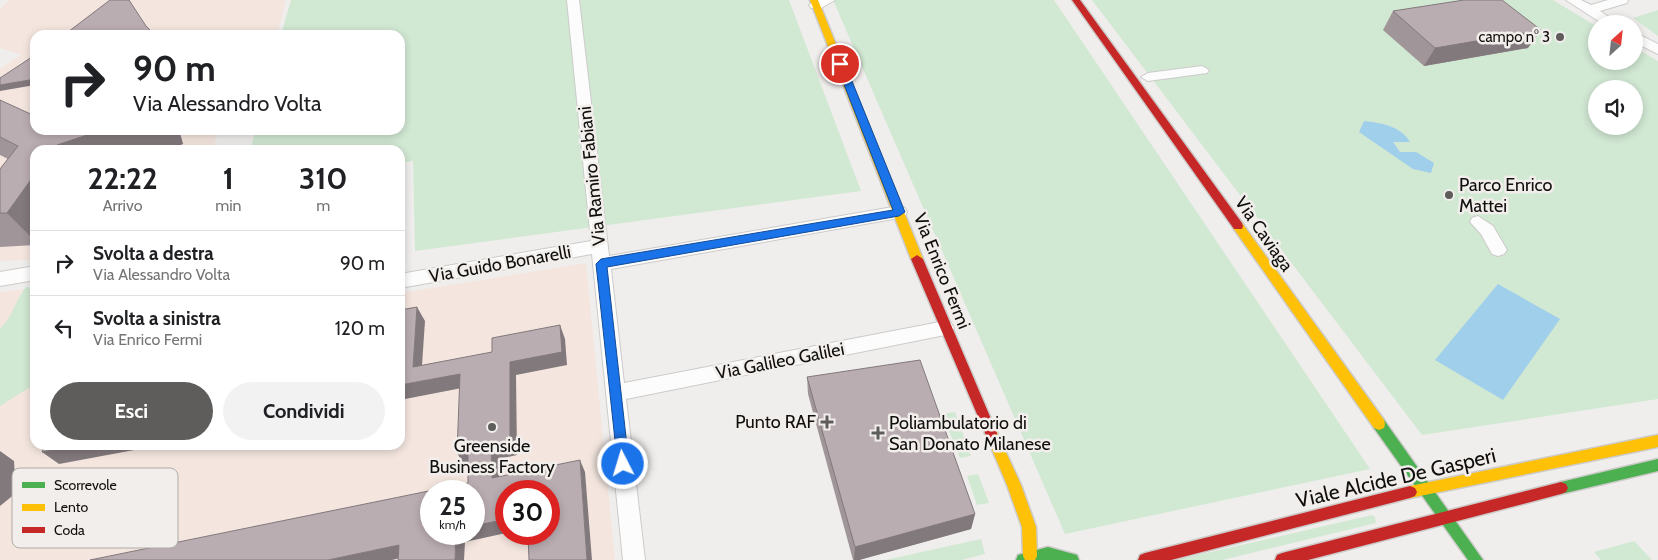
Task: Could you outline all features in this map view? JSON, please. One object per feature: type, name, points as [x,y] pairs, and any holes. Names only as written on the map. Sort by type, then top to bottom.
[{"type":"street","name":"Via Ramiro Fabiani","points":[[573,0],[634,560]]},
{"type":"street","name":"Via Caviaga","points":[[1076,0],[1476,560]]},
{"type":"street","points":[[1572,0],[1598,15]]},
{"type":"street","points":[[1589,10],[1622,0]]},
{"type":"street","name":"Via Enrico Fermi","points":[[820,2],[945,328],[1023,508],[1029,528],[1027,558]]},
{"type":"street","points":[[1643,41],[1658,50]]},
{"type":"street","points":[[1148,78],[1202,70]]},
{"type":"street","name":"Via Guido Bonarelli","points":[[405,281],[899,212]]},
{"type":"street","points":[[1478,222],[1487,230],[1498,250]]},
{"type":"street","points":[[0,279],[30,274]]},
{"type":"street","name":"Via Galileo Galilei","points":[[616,393],[945,328]]},
{"type":"street","name":"Viale Alcide De Gasperi","points":[[1145,560],[1424,489],[1658,441]]},
{"type":"street","points":[[1282,560],[1413,527],[1445,516],[1658,465]]},
{"type":"street","points":[[1027,558],[1053,554],[1072,560]]},
{"type":"shaded area","points":[[9,0],[286,0],[278,30],[30,30],[30,135],[217,135],[214,145],[30,145],[30,260],[0,261],[0,240],[19,206],[0,199],[0,69],[21,55],[0,48],[0,9]]},
{"type":"shaded area","name":"Greenside Business Factory","points":[[586,263],[615,560],[0,560],[0,292],[30,289],[30,450],[405,450],[405,292]]},
{"type":"green space","points":[[291,0],[789,0],[861,191],[415,251],[413,161],[405,162],[405,145],[252,145],[254,135],[405,135],[405,30],[282,30]]},
{"type":"green space","points":[[833,0],[1054,0],[1370,469],[1065,534]]},
{"type":"green space","name":"Parco Enrico Mattei","points":[[1092,0],[1553,0],[1588,21],[1588,70],[1643,70],[1643,52],[1658,61],[1658,399],[1422,435]]},
{"type":"green space","points":[[1658,10],[1658,36],[1643,25],[1642,15]]},
{"type":"green space","points":[[26,287],[30,287],[30,387],[0,406],[0,328],[8,319]]},
{"type":"green space","points":[[955,412],[971,456],[960,458],[942,414]]},
{"type":"green space","points":[[978,474],[989,503],[977,505],[967,476]]},
{"type":"green space","points":[[1372,515],[1375,517],[1376,523],[1222,560],[1176,560]]},
{"type":"green space","points":[[981,539],[985,554],[962,560],[885,560]]},
{"type":"green space","points":[[1634,541],[1652,560],[1601,560],[1594,552]]},
{"type":"water","points":[[1364,121],[1384,124],[1401,132],[1410,142],[1393,142],[1400,152],[1416,152],[1434,163],[1431,173],[1413,169],[1359,132]]},
{"type":"water","points":[[1498,284],[1560,319],[1503,400],[1435,360]]},
{"type":"building","points":[[110,0],[129,0],[150,30],[71,30]]},
{"type":"building","points":[[1464,0],[1502,0],[1541,30],[1435,48],[1393,11]]},
{"type":"building","points":[[30,58],[30,80],[0,85],[0,78]]},
{"type":"building","points":[[0,100],[30,114],[30,135],[87,135],[57,145],[30,145],[30,181],[7,213],[0,213],[0,169],[18,146],[0,137]]},
{"type":"building","name":"Greenside Business Factory","points":[[417,307],[413,367],[492,352],[492,338],[560,325],[562,352],[510,362],[510,443],[491,446],[492,478],[580,460],[587,560],[529,560],[528,545],[560,545],[560,480],[495,480],[495,521],[485,524],[485,480],[468,480],[468,451],[457,453],[460,374],[405,384],[405,309]]},
{"type":"building","name":"Poliambulatorio di San Donato Milanese","points":[[920,360],[975,514],[855,547],[807,377]]},
{"type":"building","name":"Greenside Business Factory","points":[[420,493],[420,545],[456,545],[455,560],[398,560],[399,545],[328,560],[90,560],[149,548],[178,548],[178,542]]},
{"type":"traffic: fast","points":[[1379,424],[1476,560]]},
{"type":"traffic: fast","points":[[1561,488],[1658,465]]},
{"type":"traffic: fast","points":[[1023,560],[1048,554],[1072,560]]},
{"type":"traffic: slow","points":[[814,0],[917,259]]},
{"type":"traffic: slow","points":[[1238,226],[1379,424]]},
{"type":"traffic: slow","points":[[991,433],[1014,485],[1029,527],[1030,556]]},
{"type":"traffic: slow","points":[[1410,492],[1658,441]]},
{"type":"traffic: jam","points":[[1076,0],[1238,226]]},
{"type":"traffic: jam","points":[[917,259],[991,433]]},
{"type":"traffic: jam","points":[[1282,560],[1561,488]]},
{"type":"traffic: jam","points":[[1145,560],[1410,492]]},
{"type":"place","name":"campo n° 3","points":[[1560,37]]},
{"type":"place","name":"Parco Enrico Mattei","points":[[1449,195]]},
{"type":"place","name":"Punto RAF","points":[[827,422]]},
{"type":"place","name":"Greenside Business Factory","points":[[492,427]]},
{"type":"place","name":"Poliambulatorio di San Donato Milanese","points":[[878,433]]},
{"type":"route","points":[[623,464],[601,264],[678,249],[849,222],[899,212],[840,64]]}]
